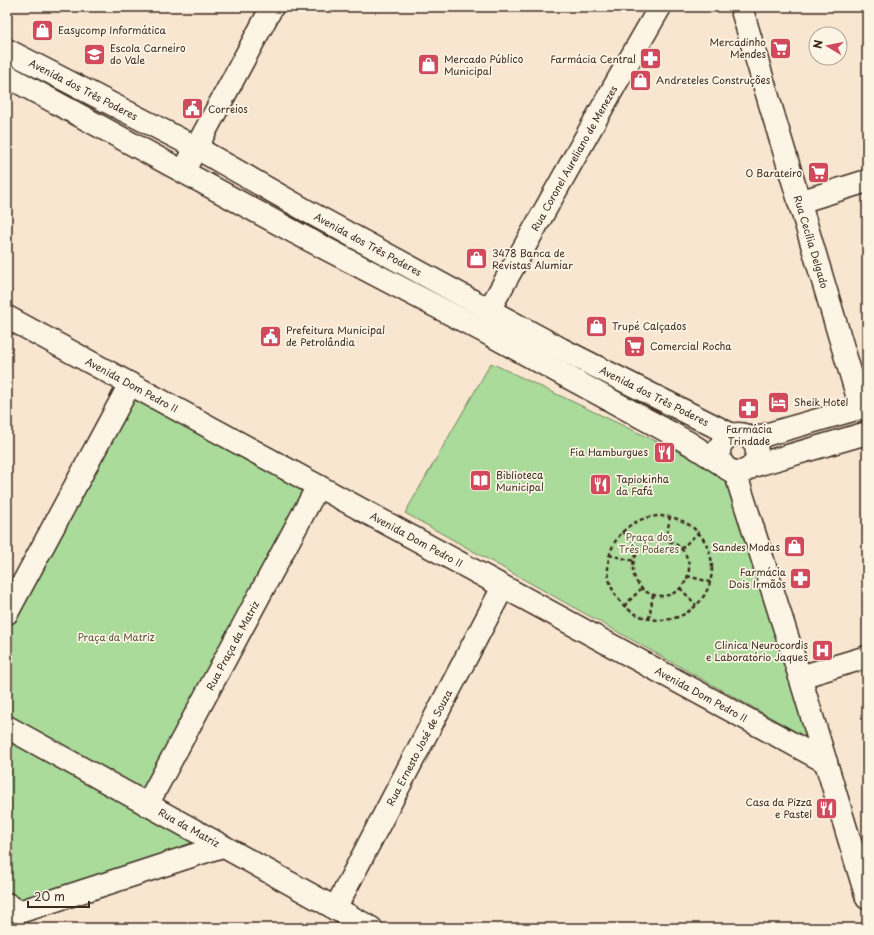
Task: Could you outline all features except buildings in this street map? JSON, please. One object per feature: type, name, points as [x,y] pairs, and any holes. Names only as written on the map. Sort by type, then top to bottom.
[{"type":"street","points":[[183,171],[272,7]]},
{"type":"street","name":"Rua Coronel Aureliano de Menezes","points":[[489,310],[660,7]]},
{"type":"street","name":"Rua Cecília Delgado","points":[[741,7],[799,202],[864,407]]},
{"type":"street","name":"Avenida dos Três Poderes","points":[[7,50],[195,147],[307,211],[562,349],[741,437]]},
{"type":"street","points":[[7,76],[296,233],[485,332],[737,468],[867,433]]},
{"type":"street","points":[[799,202],[867,182]]},
{"type":"street","points":[[296,233],[307,211]]},
{"type":"street","name":"Avenida Dom Pedro II","points":[[7,318],[826,762]]},
{"type":"street","points":[[7,612],[130,384]]},
{"type":"street","points":[[864,407],[724,440],[720,448],[720,457],[737,468],[867,898]]},
{"type":"street","points":[[737,468],[755,461],[757,452],[755,444],[741,437]]},
{"type":"street","name":"Rua Praça da Matriz","points":[[148,805],[318,486]]},
{"type":"street","name":"Rua Ernesto José de Souza","points":[[335,908],[503,587]]},
{"type":"street","points":[[800,676],[867,657]]},
{"type":"street","name":"Rua da Matriz","points":[[7,728],[371,928]]},
{"type":"street","points":[[17,915],[222,846]]},
{"type":"path","points":[[657,515],[670,516],[688,523],[699,532],[708,548],[712,568],[710,582],[704,596],[689,612],[663,621],[648,620],[632,612],[617,598],[611,586],[607,570],[609,555],[613,545],[622,531],[643,518],[657,515]]},
{"type":"path","points":[[666,541],[670,516]]},
{"type":"path","points":[[622,531],[641,549]]},
{"type":"path","points":[[681,549],[699,532]]},
{"type":"path","points":[[659,540],[666,541],[676,544],[687,558],[687,576],[680,588],[670,594],[662,596],[652,595],[646,592],[638,584],[633,569],[634,561],[641,549],[652,542],[659,540]]},
{"type":"path","points":[[609,555],[634,561]]},
{"type":"path","points":[[687,576],[710,582]]},
{"type":"path","points":[[624,606],[642,588]]},
{"type":"path","points":[[680,588],[696,605]]},
{"type":"path","points":[[648,620],[652,595]]},
{"type":"green space","name":"Praça dos Três Poderes","points":[[491,363],[706,465],[725,477],[811,740],[405,513]]},
{"type":"green space","name":"Praça da Matriz","points":[[130,384],[318,486],[148,805],[222,846],[7,904],[7,613]]},
{"type":"place","name":"Easycomp Informática","points":[[42,30]]},
{"type":"place","name":"Mercadinho Mendes","points":[[781,48]]},
{"type":"place","name":"Escola Carneiro do Vale","points":[[95,54]]},
{"type":"place","name":"Farmácia Central","points":[[651,59]]},
{"type":"place","name":"Mercado Público Municipal","points":[[428,65]]},
{"type":"place","name":"Andreteles Construções","points":[[641,80]]},
{"type":"place","name":"Correios","points":[[193,109]]},
{"type":"place","name":"O Barateiro","points":[[818,173]]},
{"type":"place","name":"3478 Banca de Revistas Alumiar","points":[[476,259]]},
{"type":"place","name":"Trupé Calçados","points":[[597,326]]},
{"type":"place","name":"Prefeitura Municipal de Petrolândia","points":[[271,336]]},
{"type":"place","name":"Comercial Rocha","points":[[634,346]]},
{"type":"place","name":"Sheik Hotel","points":[[778,402]]},
{"type":"place","name":"Farmácia Trindade","points":[[749,409]]},
{"type":"place","name":"Fia Hamburgues","points":[[664,452]]},
{"type":"place","name":"Biblioteca Municipal","points":[[480,481]]},
{"type":"place","name":"Tapiokinha da Fafá","points":[[601,485]]},
{"type":"place","name":"Sandes Modas","points":[[795,547]]},
{"type":"place","name":"Farmácia Dois Irmãos","points":[[801,578]]},
{"type":"place","name":"Clinica Neurocordis e Laboratório Jaques","points":[[823,651]]},
{"type":"place","name":"Casa da Pizza e Pastel","points":[[827,808]]}]
